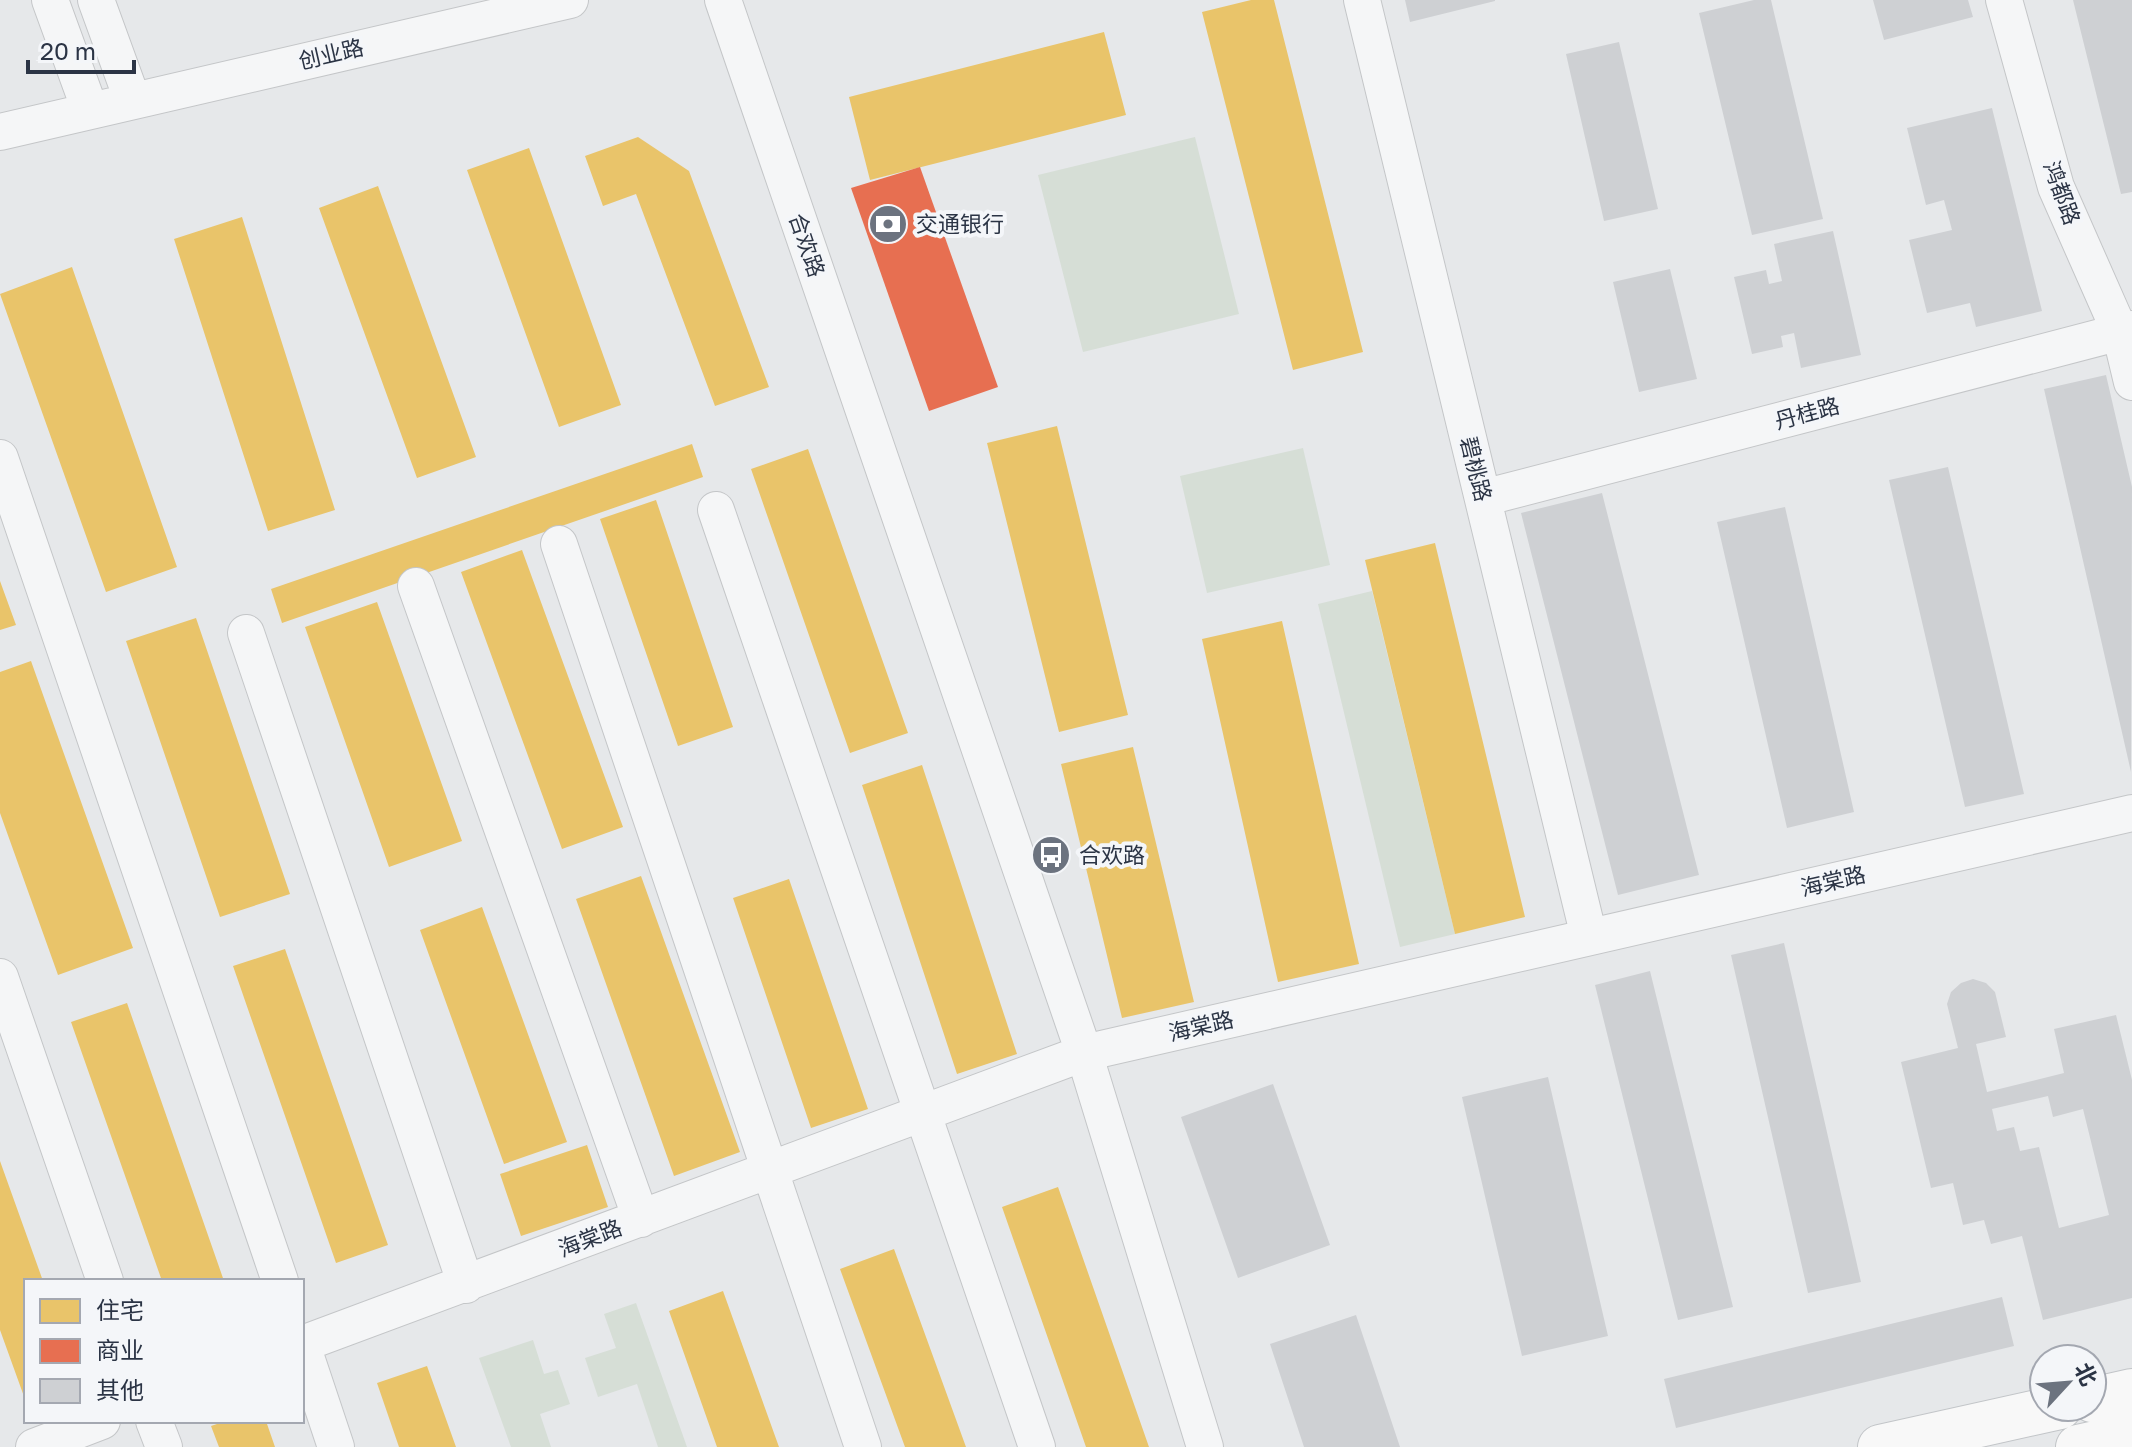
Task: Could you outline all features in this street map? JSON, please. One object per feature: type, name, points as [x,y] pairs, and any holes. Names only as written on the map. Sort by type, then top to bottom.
[{"type":"main road","points":[[2108,1396],[2132,1391]]},
{"type":"main road","points":[[1880,1447],[2028,1414]]},
{"type":"main road","points":[[2078,1447],[2132,1435]]},
{"type":"street","points":[[50,0],[87,101]]},
{"type":"street","points":[[96,0],[128,91]]},
{"type":"street","name":"创业路","points":[[0,113],[87,101],[489,0]]},
{"type":"street","name":"创业路","points":[[128,91],[570,0]]},
{"type":"street","name":"合欢路","points":[[723,0],[1084,1053],[1205,1447]]},
{"type":"street","name":"碧桃路","points":[[1362,0],[1589,937]]},
{"type":"street","name":"鸿都路","points":[[2004,0],[2056,187],[2126,331],[2132,382]]},
{"type":"street","name":"创业路","points":[[0,132],[87,101]]},
{"type":"street","name":"丹桂路","points":[[1483,498],[2126,331]]},
{"type":"street","points":[[0,458],[279,1279]]},
{"type":"street","points":[[716,510],[1037,1447]]},
{"type":"street","points":[[559,544],[863,1447]]},
{"type":"street","points":[[416,586],[641,1219]]},
{"type":"street","points":[[246,633],[466,1285]]},
{"type":"street","name":"海棠路","points":[[304,1344],[1084,1053],[2132,813]]},
{"type":"street","points":[[0,977],[104,1279]]},
{"type":"street","points":[[304,1351],[336,1447]]},
{"type":"street","points":[[34,1447],[97,1423]]},
{"type":"street","points":[[155,1423],[164,1447]]},
{"type":"shaded area","points":[[1195,137],[1239,314],[1083,352],[1038,175]]},
{"type":"shaded area","points":[[1303,448],[1330,565],[1207,593],[1180,476]]},
{"type":"shaded area","points":[[1372,591],[1455,934],[1400,947],[1318,604]]},
{"type":"shaded area","points":[[636,1303],[687,1447],[658,1447],[637,1384],[598,1397],[585,1358],[616,1348],[604,1314]]},
{"type":"shaded area","points":[[533,1340],[544,1374],[558,1370],[570,1404],[540,1414],[551,1447],[511,1447],[479,1358]]},
{"type":"building: 住宅","points":[[1251,0],[1274,0],[1363,352],[1293,370],[1202,12]]},
{"type":"building: 住宅","points":[[1104,32],[1126,115],[870,180],[849,97]]},
{"type":"building: 住宅","points":[[638,137],[689,171],[769,387],[715,406],[636,194],[603,206],[585,156]]},
{"type":"building: 住宅","points":[[529,148],[621,405],[559,427],[467,170]]},
{"type":"building: 住宅","points":[[378,186],[476,457],[417,478],[319,208]]},
{"type":"building: 住宅","points":[[242,217],[335,510],[268,531],[174,239]]},
{"type":"building: 住宅","points":[[72,267],[177,567],[106,592],[0,294]]},
{"type":"building: 住宅","points":[[1057,426],[1128,715],[1059,732],[987,443]]},
{"type":"building: 住宅","points":[[692,444],[703,477],[282,623],[271,589]]},
{"type":"building: 住宅","points":[[808,449],[908,733],[850,753],[751,469]]},
{"type":"building: 住宅","points":[[656,500],[733,727],[678,746],[600,519]]},
{"type":"building: 住宅","points":[[1435,543],[1525,917],[1455,934],[1365,560]]},
{"type":"building: 住宅","points":[[522,550],[623,827],[562,849],[461,572]]},
{"type":"building: 住宅","points":[[0,581],[16,625],[0,630]]},
{"type":"building: 住宅","points":[[377,602],[462,841],[389,867],[305,627]]},
{"type":"building: 住宅","points":[[196,618],[290,894],[220,917],[126,641]]},
{"type":"building: 住宅","points":[[1282,621],[1359,964],[1278,982],[1202,639]]},
{"type":"building: 住宅","points":[[31,661],[133,948],[58,975],[0,813],[0,672]]},
{"type":"building: 住宅","points":[[1133,747],[1194,1002],[1122,1018],[1061,764]]},
{"type":"building: 住宅","points":[[922,765],[1017,1054],[957,1074],[862,785]]},
{"type":"building: 住宅","points":[[641,876],[740,1152],[674,1176],[576,899]]},
{"type":"building: 住宅","points":[[789,879],[868,1109],[811,1128],[733,898]]},
{"type":"building: 住宅","points":[[482,907],[567,1142],[504,1164],[420,930]]},
{"type":"building: 住宅","points":[[285,949],[388,1245],[336,1263],[233,966]]},
{"type":"building: 住宅","points":[[127,1003],[223,1279],[161,1279],[71,1022]]},
{"type":"building: 住宅","points":[[587,1145],[608,1207],[521,1236],[500,1174]]},
{"type":"building: 住宅","points":[[0,1161],[42,1279],[24,1279],[24,1396],[0,1330]]},
{"type":"building: 住宅","points":[[1058,1187],[1149,1447],[1086,1447],[1002,1207]]},
{"type":"building: 住宅","points":[[894,1249],[966,1447],[905,1447],[840,1269]]},
{"type":"building: 住宅","points":[[723,1291],[779,1447],[717,1447],[669,1311]]},
{"type":"building: 住宅","points":[[427,1366],[456,1447],[399,1447],[377,1383]]},
{"type":"building: 住宅","points":[[220,1423],[267,1423],[275,1447],[219,1447],[211,1426]]},
{"type":"building: 商业","points":[[920,167],[998,387],[929,411],[851,188]]},
{"type":"building: 其他","points":[[1405,0],[1495,0],[1495,1],[1410,22]]},
{"type":"building: 其他","points":[[1754,0],[1771,0],[1823,219],[1752,235],[1699,13]]},
{"type":"building: 其他","points":[[1873,0],[1968,0],[1973,17],[1884,40]]},
{"type":"building: 其他","points":[[2073,0],[2132,0],[2132,192],[2121,194]]},
{"type":"building: 其他","points":[[1619,42],[1658,209],[1604,221],[1566,54]]},
{"type":"building: 其他","points":[[1992,108],[2042,311],[1976,327],[1970,303],[1927,313],[1909,240],[1952,230],[1944,200],[1926,205],[1907,128]]},
{"type":"building: 其他","points":[[1833,231],[1861,355],[1801,368],[1794,333],[1781,336],[1783,347],[1752,354],[1734,277],[1766,270],[1769,284],[1782,281],[1774,244]]},
{"type":"building: 其他","points":[[1670,269],[1697,379],[1639,392],[1613,282]]},
{"type":"building: 其他","points":[[2106,375],[2132,487],[2131,772],[2044,389]]},
{"type":"building: 其他","points":[[1948,467],[2024,794],[1965,807],[1889,480]]},
{"type":"building: 其他","points":[[1602,493],[1699,875],[1618,895],[1521,513]]},
{"type":"building: 其他","points":[[1785,507],[1854,812],[1787,828],[1717,522]]},
{"type":"building: 其他","points":[[1784,943],[1861,1282],[1808,1293],[1731,955]]},
{"type":"building: 其他","points":[[1650,971],[1733,1307],[1678,1320],[1595,985]]},
{"type":"building: 其他","points":[[1973,979],[1986,983],[1995,992],[2006,1037],[1976,1044],[1987,1092],[2064,1073],[2054,1029],[2116,1015],[2132,1080],[2132,1298],[2043,1320],[2022,1236],[1991,1244],[1984,1220],[1963,1225],[1953,1183],[1931,1188],[1901,1062],[1958,1048],[1947,1004],[1951,992],[1961,983]],"holes":[[[2048,1096],[2053,1117],[2083,1109],[2109,1215],[2059,1228],[2039,1147],[2020,1151],[2014,1127],[1997,1131],[1992,1109]]]},
{"type":"building: 其他","points":[[1548,1077],[1608,1336],[1522,1356],[1462,1097]]},
{"type":"building: 其他","points":[[1273,1084],[1330,1245],[1238,1278],[1181,1117]]},
{"type":"building: 其他","points":[[2002,1297],[2014,1346],[1676,1428],[1664,1379]]},
{"type":"building: 其他","points":[[1356,1315],[1400,1447],[1304,1447],[1270,1344]]},
{"type":"place","name":"交通银行","points":[[888,224]]},
{"type":"place","name":"合欢路","points":[[1051,855]]}]
